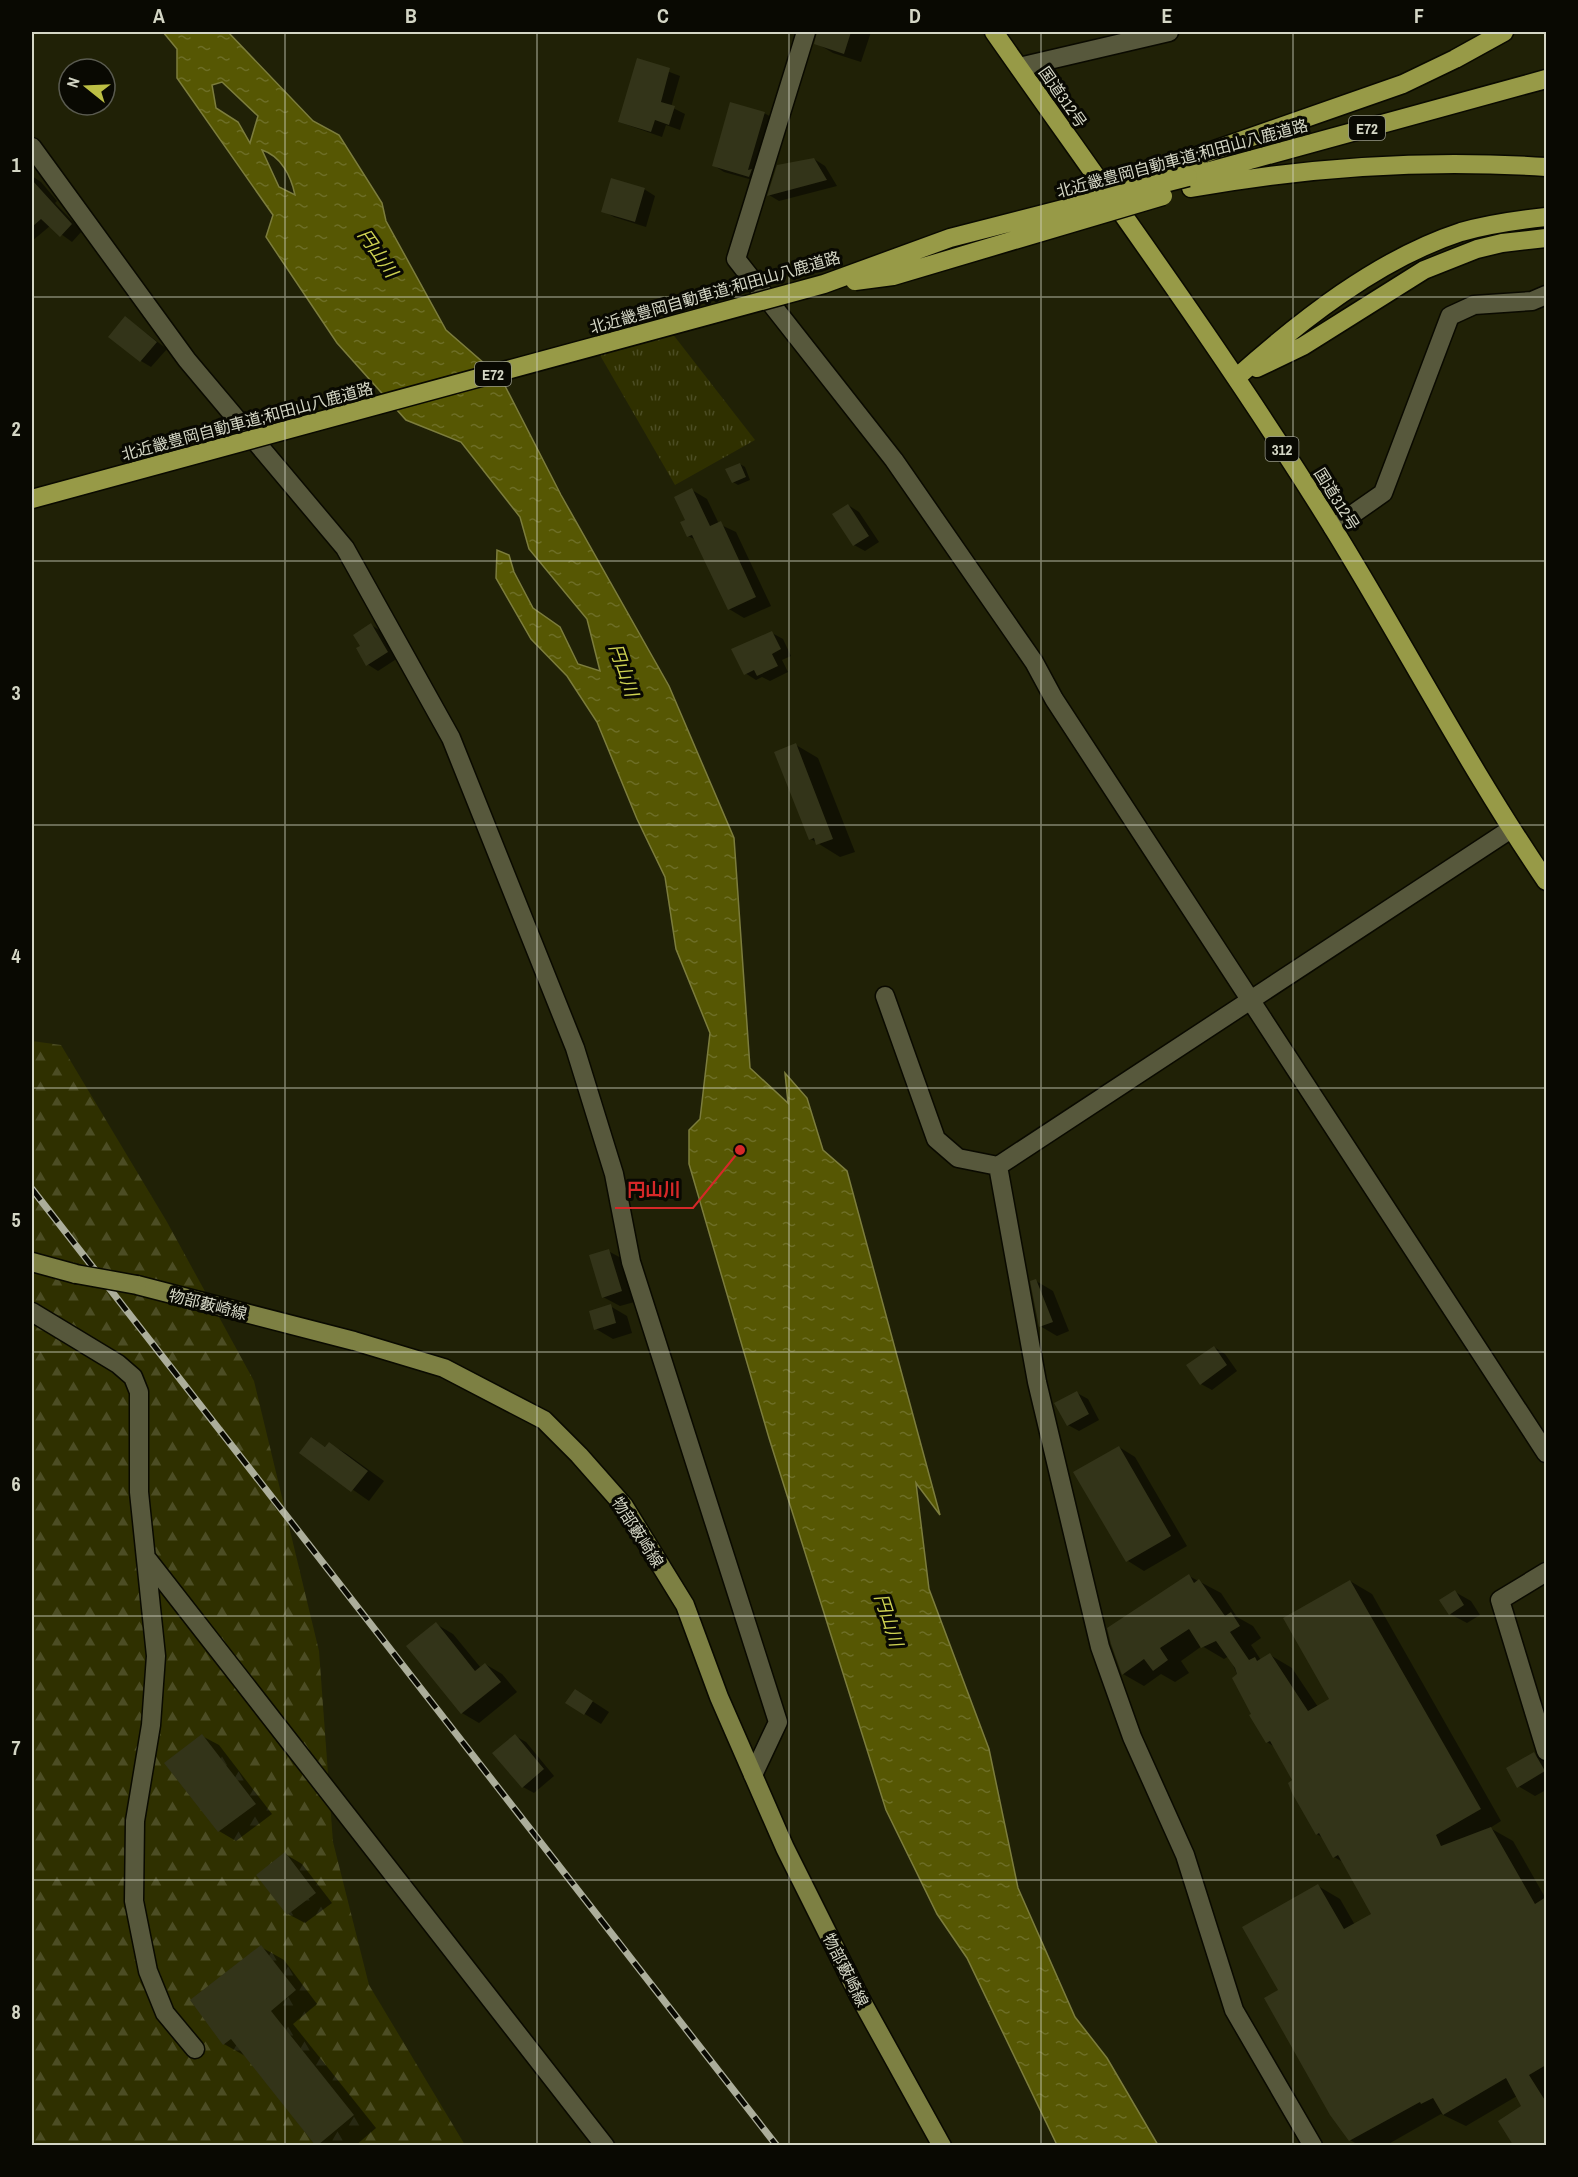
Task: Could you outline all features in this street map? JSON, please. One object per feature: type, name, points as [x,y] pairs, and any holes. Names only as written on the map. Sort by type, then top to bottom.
[{"type":"highway","name":"国道312号","points":[[994,32],[1236,378],[1333,528],[1511,829],[1546,881]]},
{"type":"highway","points":[[825,284],[893,276],[1187,175],[1403,84],[1504,32]]},
{"type":"highway","name":"北近畿豊岡自動車道;和田山八鹿道路","points":[[32,499],[825,284],[950,238],[1546,79]]},
{"type":"highway","points":[[1187,175],[1278,174],[1452,163],[1546,167]]},
{"type":"highway","points":[[1236,378],[1294,328],[1412,253],[1462,232],[1489,225],[1546,217]]},
{"type":"highway","points":[[1236,378],[1303,346],[1424,270],[1477,249],[1502,243],[1546,238]]},
{"type":"main road","name":"物部藪崎線","points":[[32,1262],[354,1341],[444,1368],[544,1420],[624,1506],[685,1605],[719,1697],[785,1848],[859,1996],[942,2145]]},
{"type":"street","points":[[806,32],[736,259],[894,459],[1034,662],[1054,699],[1546,1453]]},
{"type":"street","points":[[1019,67],[1169,32]]},
{"type":"street","points":[[32,147],[187,360],[345,548],[451,738],[575,1048],[614,1174],[631,1262],[778,1722],[753,1775]]},
{"type":"street","points":[[1333,528],[1383,493],[1450,316],[1474,305],[1532,300],[1546,295]]},
{"type":"street","points":[[885,996],[936,1139],[958,1158],[998,1166],[1250,998],[1511,829]]},
{"type":"street","points":[[998,1166],[1037,1382],[1100,1647],[1132,1737],[1185,1855],[1234,2010],[1313,2145]]},
{"type":"street","points":[[32,1312],[118,1364],[133,1377],[140,1392],[140,1492],[156,1656],[151,1725],[135,1821],[134,1901],[148,1971],[160,2002],[165,2013],[195,2049]]},
{"type":"street","points":[[148,1560],[605,2145]]},
{"type":"street","points":[[1546,1572],[1500,1600],[1546,1751]]},
{"type":"green space","points":[[668,328],[755,440],[675,485],[597,350]]},
{"type":"green space","points":[[32,1041],[61,1045],[167,1222],[254,1381],[319,1651],[333,1842],[369,1985],[465,2145],[32,2146]]},
{"type":"water","points":[[163,32],[228,32],[313,121],[339,135],[382,203],[386,221],[446,330],[501,378],[561,495],[669,686],[734,838],[750,1068],[788,1103],[785,1073],[807,1098],[823,1150],[847,1171],[940,1515],[916,1483],[929,1589],[989,1749],[1018,1888],[1075,2017],[1107,2058],[1158,2145],[1057,2145],[967,1958],[937,1914],[886,1810],[769,1438],[689,1164],[689,1130],[700,1119],[710,1033],[676,949],[665,877],[637,819],[597,722],[567,676],[531,639],[496,578],[497,550],[509,555],[514,572],[533,608],[560,627],[578,664],[600,671],[587,619],[529,549],[520,517],[461,442],[406,420],[337,343],[266,237],[273,215],[177,78],[177,49]],"holes":[[[222,82],[258,116],[250,143],[238,122],[216,108],[212,85]],[[262,150],[280,162],[291,181],[295,195],[279,187]]]},
{"type":"building","points":[[817,32],[851,32],[844,54],[814,44]]},
{"type":"building","points":[[637,58],[670,68],[661,102],[675,106],[669,125],[655,120],[651,132],[618,122]]},
{"type":"building","points":[[730,102],[765,112],[748,170],[752,169],[749,177],[712,166]]},
{"type":"building","points":[[814,158],[827,180],[767,196],[777,165]]},
{"type":"building","points":[[611,178],[645,188],[635,222],[601,212]]},
{"type":"building","points":[[32,180],[72,224],[60,237],[41,219],[32,227]]},
{"type":"building","points":[[125,316],[157,342],[140,362],[108,337]]},
{"type":"building","points":[[740,463],[746,477],[732,483],[725,469]]},
{"type":"building","points":[[692,488],[710,526],[721,521],[756,597],[728,610],[692,535],[687,537],[680,522],[685,520],[674,497]]},
{"type":"building","points":[[848,504],[869,536],[853,546],[832,514]]},
{"type":"building","points":[[371,623],[388,652],[366,666],[356,648],[360,646],[353,635]]},
{"type":"building","points":[[772,631],[781,649],[772,654],[778,666],[757,676],[754,670],[744,675],[731,649]]},
{"type":"building","points":[[796,743],[833,839],[816,845],[814,838],[809,840],[774,752]]},
{"type":"building","points":[[609,1249],[622,1291],[602,1298],[589,1255]]},
{"type":"building","points":[[1036,1279],[1053,1322],[1039,1327],[1030,1281]]},
{"type":"building","points":[[611,1304],[616,1323],[594,1330],[589,1311]]},
{"type":"building","points":[[1214,1346],[1227,1365],[1200,1385],[1186,1365]]},
{"type":"building","points":[[1077,1391],[1089,1414],[1067,1426],[1054,1403]]},
{"type":"building","points":[[311,1437],[325,1447],[329,1442],[368,1471],[351,1492],[299,1453]]},
{"type":"building","points":[[1119,1446],[1171,1536],[1126,1562],[1073,1472]]},
{"type":"building","points":[[1189,1574],[1194,1583],[1199,1579],[1225,1616],[1231,1612],[1240,1626],[1230,1632],[1249,1660],[1255,1657],[1257,1661],[1270,1653],[1308,1711],[1329,1699],[1283,1618],[1350,1580],[1481,1809],[1436,1835],[1441,1846],[1491,1827],[1535,1904],[1546,1897],[1546,2065],[1529,2075],[1546,2102],[1546,2145],[1513,2145],[1498,2121],[1521,2106],[1506,2078],[1443,2115],[1433,2098],[1421,2104],[1420,2102],[1349,2141],[1330,2115],[1264,1998],[1278,1990],[1242,1927],[1318,1884],[1344,1929],[1371,1914],[1338,1855],[1333,1858],[1319,1833],[1316,1835],[1292,1793],[1288,1783],[1292,1780],[1270,1741],[1266,1743],[1249,1715],[1251,1714],[1232,1678],[1237,1674],[1235,1668],[1216,1641],[1201,1648],[1189,1629],[1160,1648],[1168,1660],[1153,1671],[1144,1659],[1122,1675],[1111,1644],[1107,1628]]},
{"type":"building","points":[[1455,1590],[1464,1605],[1449,1615],[1439,1600]]},
{"type":"building","points":[[436,1622],[475,1671],[485,1663],[501,1682],[461,1714],[406,1646]]},
{"type":"building","points":[[575,1689],[593,1701],[584,1715],[565,1703]]},
{"type":"building","points":[[202,1734],[256,1804],[218,1832],[164,1763]]},
{"type":"building","points":[[515,1734],[544,1769],[522,1788],[492,1753]]},
{"type":"building","points":[[1534,1752],[1545,1771],[1517,1788],[1506,1768]]},
{"type":"building","points":[[285,1852],[316,1893],[287,1915],[256,1875]]},
{"type":"building","points":[[261,1945],[296,1990],[271,2011],[354,2115],[318,2145],[315,2145],[231,2039],[223,2045],[190,2000]]},
{"type":"railway","points":[[32,1189],[777,2146]]},
{"type":"place","name":"円山川","points":[[740,1150]]}]
